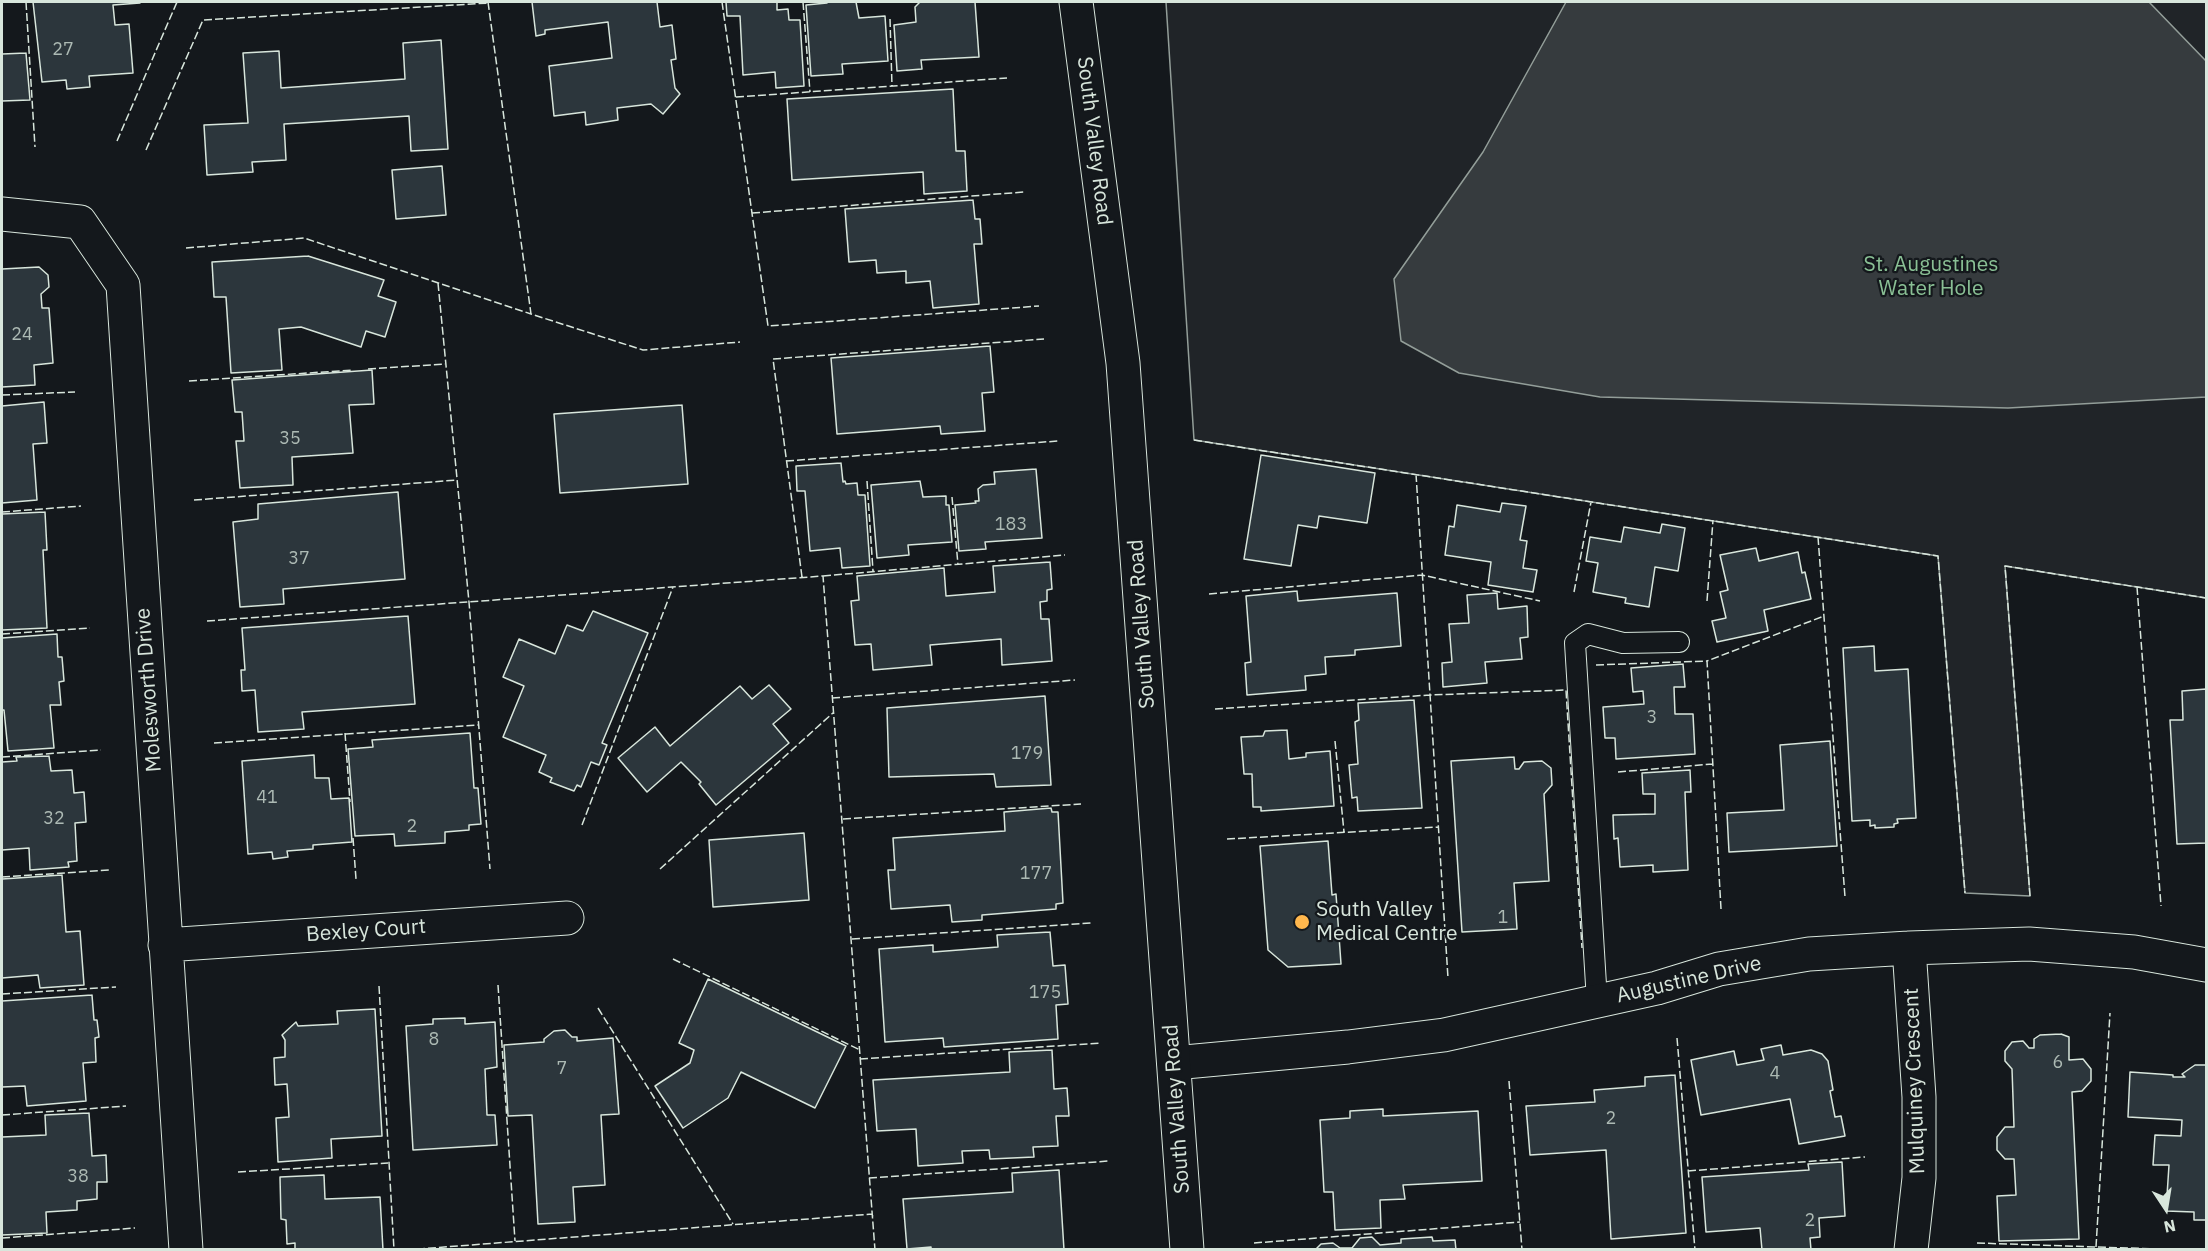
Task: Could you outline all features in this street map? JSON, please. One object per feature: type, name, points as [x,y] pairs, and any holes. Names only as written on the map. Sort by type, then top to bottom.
[{"type":"street","name":"South Valley Road","points":[[1076,2],[1123,363],[1187,1250]]},
{"type":"street","name":"Molesworth Drive","points":[[2,214],[80,222],[123,285],[186,1250]]},
{"type":"street","name":"Bexley Court","points":[[165,945],[567,918]]},
{"type":"street","name":"Augustine Drive","points":[[1174,1064],[1444,1035],[1657,988],[1719,969],[1809,954],[2029,944],[2134,952],[2206,965]]},
{"type":"street","name":"Mulquiney Crescent","points":[[1909,948],[1919,1097],[1919,1179],[1911,1250]]},
{"type":"lane","points":[[1598,1001],[1575,644],[1588,634],[1623,643],[1679,642]]},
{"type":"green space","name":"St. Augustines Water Hole","points":[[1166,2],[2206,2],[2206,598],[2005,566],[2030,896],[1965,893],[1938,556],[1194,440]]},
{"type":"shaded area","points":[[1566,2],[2149,2],[2206,61],[2206,397],[2008,408],[1600,397],[1459,373],[1401,341],[1394,279],[1483,152]]},
{"type":"building","points":[[33,2],[140,2],[113,5],[115,25],[129,24],[133,73],[89,76],[90,87],[67,89],[66,80],[42,82]]},
{"type":"building","points":[[532,2],[657,2],[660,27],[672,25],[676,59],[671,60],[675,88],[680,94],[663,114],[651,104],[617,108],[618,120],[586,125],[585,112],[554,116],[549,66],[612,58],[608,22],[545,30],[545,34],[536,36]]},
{"type":"building","points":[[726,2],[777,2],[777,10],[788,9],[789,20],[800,20],[804,86],[776,88],[775,72],[743,75],[740,16],[727,16]]},
{"type":"building","points":[[856,2],[859,18],[885,16],[888,61],[842,64],[843,74],[811,76],[806,5]]},
{"type":"building","points":[[920,2],[975,2],[979,57],[921,60],[922,69],[897,71],[894,25],[916,22],[915,7]]},
{"type":"building","points":[[441,40],[448,149],[411,151],[409,116],[284,124],[286,160],[252,162],[253,172],[207,175],[204,125],[248,123],[243,53],[279,51],[281,88],[405,79],[403,43]]},
{"type":"building","points":[[26,53],[30,100],[2,101],[2,54]]},
{"type":"building","points":[[953,89],[956,151],[965,151],[967,191],[924,194],[923,172],[792,180],[787,99]]},
{"type":"building","points":[[442,166],[446,215],[396,219],[392,170]]},
{"type":"building","points":[[973,200],[975,219],[980,219],[982,244],[974,244],[979,304],[933,308],[930,281],[906,283],[906,271],[877,273],[876,260],[849,262],[845,209]]},
{"type":"building","points":[[308,256],[384,280],[378,296],[396,302],[385,337],[366,331],[361,347],[301,327],[279,329],[282,370],[231,373],[226,297],[214,297],[212,262]]},
{"type":"building","points":[[39,267],[48,275],[49,287],[41,294],[42,308],[49,308],[53,363],[34,365],[35,385],[2,387],[2,269]]},
{"type":"building","points":[[990,346],[994,392],[982,393],[985,431],[941,434],[940,426],[837,434],[831,358]]},
{"type":"building","points":[[372,370],[374,404],[349,405],[353,453],[292,457],[293,485],[240,488],[236,441],[244,441],[242,412],[235,412],[232,380]]},
{"type":"building","points":[[44,402],[47,443],[33,444],[37,500],[2,503],[2,406]]},
{"type":"building","points":[[682,405],[688,484],[560,493],[554,414]]},
{"type":"building","points":[[1261,455],[1375,473],[1367,523],[1319,516],[1317,528],[1298,525],[1291,566],[1244,559]]},
{"type":"building","points":[[841,463],[843,482],[857,483],[858,495],[865,495],[870,566],[842,568],[840,548],[810,551],[805,491],[797,491],[796,466]]},
{"type":"building","points":[[1036,469],[1042,538],[985,542],[986,549],[959,551],[955,505],[979,501],[978,489],[983,485],[995,484],[994,472]]},
{"type":"building","points":[[920,481],[923,497],[946,496],[946,505],[949,505],[952,542],[908,545],[909,555],[877,558],[871,485]]},
{"type":"building","points":[[398,492],[405,579],[283,589],[284,604],[240,607],[233,522],[258,519],[258,504]]},
{"type":"building","points":[[1502,503],[1526,506],[1520,540],[1527,541],[1523,568],[1537,570],[1533,592],[1488,585],[1491,562],[1445,555],[1449,526],[1454,527],[1457,505],[1500,512]]},
{"type":"building","points":[[45,512],[47,550],[43,550],[47,628],[2,630],[2,514]]},
{"type":"building","points":[[1662,524],[1685,528],[1678,571],[1655,567],[1649,607],[1625,603],[1626,598],[1593,592],[1598,563],[1586,561],[1590,537],[1621,542],[1624,527],[1660,533]]},
{"type":"building","points":[[1756,548],[1759,561],[1798,552],[1811,599],[1764,610],[1768,631],[1717,642],[1712,621],[1726,618],[1720,592],[1728,590],[1720,555]]},
{"type":"building","points":[[1050,562],[1052,589],[1047,590],[1047,601],[1040,602],[1041,619],[1049,619],[1052,661],[1002,665],[1001,639],[930,645],[932,665],[873,670],[871,644],[855,645],[851,601],[859,600],[857,576],[944,568],[946,596],[995,592],[993,566]]},
{"type":"building","points":[[1297,591],[1298,601],[1397,593],[1401,646],[1355,650],[1355,655],[1325,657],[1326,674],[1305,676],[1306,690],[1247,695],[1245,663],[1251,662],[1246,596]]},
{"type":"building","points":[[1497,593],[1498,609],[1527,606],[1528,637],[1520,638],[1522,659],[1485,662],[1487,683],[1443,687],[1442,663],[1452,662],[1449,624],[1469,623],[1467,595]]},
{"type":"building","points":[[593,611],[648,633],[602,743],[607,745],[599,765],[591,762],[581,787],[577,785],[574,791],[550,782],[552,778],[539,772],[546,755],[503,737],[524,686],[503,677],[519,639],[555,654],[567,625],[583,631]]},
{"type":"building","points":[[408,616],[415,704],[302,712],[304,729],[258,732],[255,690],[242,691],[241,670],[245,670],[242,628]]},
{"type":"building","points":[[57,634],[58,657],[62,657],[64,681],[59,682],[61,705],[50,705],[54,748],[8,751],[4,710],[2,710],[2,638]]},
{"type":"building","points":[[1874,646],[1875,671],[1908,669],[1916,818],[1897,819],[1898,823],[1894,824],[1894,827],[1875,828],[1875,825],[1870,826],[1870,820],[1852,821],[1843,648]]},
{"type":"building","points":[[1683,664],[1685,687],[1674,687],[1675,714],[1693,714],[1695,754],[1616,759],[1615,738],[1605,738],[1603,707],[1644,704],[1643,691],[1633,692],[1631,668]]},
{"type":"building","points":[[769,685],[791,709],[773,724],[789,743],[716,805],[699,784],[701,782],[681,762],[647,792],[618,758],[655,727],[670,746],[740,686],[752,699]]},
{"type":"building","points":[[2206,689],[2206,843],[2177,844],[2170,720],[2183,720],[2182,691]]},
{"type":"building","points":[[1045,696],[1051,785],[996,787],[994,774],[889,777],[887,708]]},
{"type":"building","points":[[1414,700],[1422,808],[1358,811],[1357,797],[1352,798],[1349,765],[1358,764],[1355,722],[1359,720],[1358,703]]},
{"type":"building","points":[[1287,730],[1289,759],[1306,757],[1306,753],[1330,751],[1334,806],[1261,811],[1261,807],[1253,807],[1252,774],[1244,774],[1241,737],[1263,736],[1265,731]]},
{"type":"building","points":[[470,733],[474,788],[478,788],[481,824],[469,825],[469,830],[445,832],[445,843],[395,846],[394,834],[355,836],[348,749],[373,747],[372,740]]},
{"type":"building","points":[[1830,741],[1837,846],[1729,852],[1727,813],[1784,810],[1780,745]]},
{"type":"building","points":[[314,755],[315,778],[329,778],[331,799],[349,798],[352,842],[313,845],[313,849],[287,851],[288,857],[273,859],[272,852],[248,854],[242,761]]},
{"type":"building","points":[[49,756],[51,771],[72,770],[74,793],[84,792],[86,822],[75,823],[77,861],[68,862],[69,867],[30,870],[29,848],[2,850],[2,762],[17,761],[16,757]]},
{"type":"building","points":[[1514,757],[1515,769],[1519,769],[1524,762],[1542,761],[1551,768],[1552,785],[1544,794],[1549,881],[1514,883],[1517,929],[1462,932],[1451,761]]},
{"type":"building","points":[[1690,770],[1691,792],[1685,792],[1688,870],[1653,872],[1653,865],[1620,867],[1618,838],[1614,839],[1613,815],[1655,814],[1655,794],[1643,794],[1642,773]]},
{"type":"building","points":[[1051,808],[1052,812],[1058,812],[1063,903],[1056,904],[1056,909],[982,915],[982,920],[952,922],[950,905],[891,909],[888,870],[895,870],[893,838],[1005,831],[1004,812]]},
{"type":"building","points":[[804,833],[809,900],[713,907],[709,840]]},
{"type":"building","name":"South Valley Medical Centre","points":[[1328,841],[1332,895],[1336,894],[1341,964],[1288,967],[1268,950],[1260,846]]},
{"type":"building","points":[[62,875],[66,932],[80,931],[84,985],[40,988],[38,975],[2,978],[2,879]]},
{"type":"building","points":[[1050,932],[1053,966],[1065,965],[1068,1004],[1056,1005],[1058,1039],[944,1047],[943,1038],[885,1042],[879,949],[933,945],[933,952],[998,947],[997,935]]},
{"type":"building","points":[[708,979],[846,1046],[815,1108],[741,1072],[728,1098],[683,1128],[655,1086],[690,1063],[694,1050],[679,1043]]},
{"type":"building","points":[[92,995],[94,1020],[97,1020],[99,1037],[95,1038],[96,1062],[83,1063],[86,1101],[27,1106],[25,1086],[2,1087],[2,1001]]},
{"type":"building","points":[[375,1009],[382,1136],[331,1139],[332,1158],[278,1162],[276,1118],[289,1117],[287,1084],[275,1085],[274,1058],[285,1057],[285,1040],[282,1035],[296,1022],[298,1026],[338,1024],[337,1011]]},
{"type":"building","points":[[465,1018],[465,1024],[495,1022],[497,1067],[485,1069],[487,1115],[495,1115],[497,1145],[413,1150],[406,1026],[433,1024],[433,1019]]},
{"type":"building","points":[[565,1030],[572,1037],[577,1037],[577,1041],[613,1038],[619,1114],[601,1115],[605,1185],[573,1187],[575,1222],[538,1224],[532,1115],[508,1116],[504,1045],[544,1042],[544,1039],[554,1031]]},
{"type":"building","points":[[2061,1034],[2069,1037],[2069,1060],[2083,1059],[2091,1069],[2091,1081],[2082,1091],[2072,1092],[2079,1239],[1999,1241],[1997,1196],[2016,1195],[2014,1159],[2005,1159],[1997,1150],[1997,1137],[2005,1127],[2014,1127],[2012,1069],[2005,1061],[2005,1051],[2012,1042],[2023,1041],[2029,1048],[2034,1048],[2034,1039],[2040,1035]]},
{"type":"building","points":[[1781,1045],[1783,1055],[1811,1050],[1822,1054],[1828,1061],[1835,1117],[1841,1116],[1845,1136],[1799,1144],[1790,1099],[1701,1115],[1691,1060],[1734,1051],[1737,1065],[1764,1060],[1761,1049]]},
{"type":"building","points":[[1052,1050],[1054,1089],[1067,1088],[1069,1116],[1056,1116],[1058,1146],[1033,1147],[1034,1157],[990,1159],[989,1150],[962,1151],[963,1163],[918,1166],[916,1129],[877,1131],[873,1080],[1010,1072],[1009,1052]]},
{"type":"building","points":[[2195,1065],[2206,1065],[2206,1220],[2194,1220],[2194,1212],[2166,1211],[2169,1165],[2153,1165],[2155,1135],[2181,1136],[2182,1120],[2128,1117],[2130,1072],[2185,1077],[2182,1074]]},
{"type":"building","points":[[1675,1075],[1686,1233],[1611,1239],[1606,1150],[1530,1155],[1526,1106],[1595,1102],[1594,1090],[1645,1086],[1645,1077]]},
{"type":"building","points":[[1383,1109],[1383,1116],[1478,1111],[1482,1181],[1403,1185],[1405,1199],[1380,1200],[1381,1228],[1335,1230],[1333,1192],[1324,1192],[1320,1120],[1350,1118],[1350,1111]]},
{"type":"building","points":[[89,1113],[92,1156],[106,1155],[107,1182],[97,1182],[97,1199],[77,1201],[77,1210],[46,1212],[47,1233],[2,1235],[2,1137],[46,1135],[45,1115]]},
{"type":"building","points":[[1842,1162],[1845,1216],[1819,1218],[1820,1237],[1810,1238],[1811,1250],[1762,1250],[1760,1228],[1706,1232],[1702,1177],[1809,1170],[1808,1164]]},
{"type":"building","points":[[1059,1170],[1064,1250],[931,1250],[931,1247],[907,1249],[903,1199],[1013,1192],[1012,1173]]},
{"type":"building","points":[[324,1175],[325,1199],[380,1197],[383,1250],[295,1250],[295,1243],[287,1244],[286,1220],[281,1219],[280,1177]]},
{"type":"building","points":[[1372,1237],[1380,1245],[1401,1243],[1401,1239],[1432,1237],[1433,1241],[1455,1240],[1456,1250],[1315,1250],[1321,1244],[1333,1243],[1340,1248],[1352,1248],[1360,1238]]},
{"type":"fence","points":[[26,2],[35,147]]},
{"type":"fence","points":[[117,141],[177,2]]},
{"type":"fence","points":[[488,2],[531,314],[643,350],[740,342]]},
{"type":"fence","points":[[722,2],[768,326],[1039,306]]},
{"type":"fence","points":[[803,2],[810,92]]},
{"type":"fence","points":[[146,150],[203,20],[489,3]]},
{"type":"fence","points":[[890,19],[892,86]]},
{"type":"fence","points":[[736,97],[1007,78]]},
{"type":"fence","points":[[752,213],[1024,192]]},
{"type":"fence","points":[[186,248],[304,238],[531,314]]},
{"type":"fence","points":[[438,283],[469,602],[490,869]]},
{"type":"fence","points":[[802,577],[773,359],[1044,339]]},
{"type":"fence","points":[[368,369],[445,364]]},
{"type":"fence","points":[[189,381],[353,370]]},
{"type":"fence","points":[[2,395],[75,392]]},
{"type":"fence","points":[[1194,440],[1938,556],[1965,893]]},
{"type":"fence","points":[[786,461],[1058,441]]},
{"type":"fence","points":[[1416,474],[1448,978]]},
{"type":"fence","points":[[194,500],[457,480]]},
{"type":"fence","points":[[867,481],[873,571]]},
{"type":"fence","points":[[952,497],[958,565]]},
{"type":"fence","points":[[1574,592],[1591,502]]},
{"type":"fence","points":[[2,512],[81,506]]},
{"type":"fence","points":[[1707,601],[1713,520]]},
{"type":"fence","points":[[1818,537],[1845,897]]},
{"type":"fence","points":[[823,576],[1065,555]]},
{"type":"fence","points":[[2030,896],[2005,566],[2206,598]]},
{"type":"fence","points":[[1209,594],[1422,575],[1540,601]]},
{"type":"fence","points":[[207,621],[823,576],[875,1250]]},
{"type":"fence","points":[[582,825],[673,587]]},
{"type":"fence","points":[[2137,587],[2161,906]]},
{"type":"fence","points":[[1721,909],[1707,661],[1824,616]]},
{"type":"fence","points":[[2,634],[90,628]]},
{"type":"fence","points":[[1596,665],[1707,661]]},
{"type":"fence","points":[[832,698],[1075,680]]},
{"type":"fence","points":[[1215,709],[1430,695],[1566,690],[1582,948]]},
{"type":"fence","points":[[660,869],[834,712]]},
{"type":"fence","points":[[214,743],[478,725]]},
{"type":"fence","points":[[345,733],[350,802]]},
{"type":"fence","points":[[1335,741],[1344,832]]},
{"type":"fence","points":[[2,757],[101,750]]},
{"type":"fence","points":[[1618,772],[1713,764]]},
{"type":"fence","points":[[843,819],[1081,804]]},
{"type":"fence","points":[[1227,839],[1439,827]]},
{"type":"fence","points":[[353,838],[356,879]]},
{"type":"fence","points":[[2,877],[110,870]]},
{"type":"fence","points":[[852,939],[1091,923]]},
{"type":"fence","points":[[673,959],[860,1050]]},
{"type":"fence","points":[[498,985],[515,1241]]},
{"type":"fence","points":[[379,986],[394,1250]]},
{"type":"fence","points":[[2,994],[116,987]]},
{"type":"fence","points":[[598,1008],[733,1224]]},
{"type":"fence","points":[[2096,1247],[2110,1013]]},
{"type":"fence","points":[[1677,1038],[1695,1250]]},
{"type":"fence","points":[[860,1059],[1101,1043]]},
{"type":"fence","points":[[1509,1081],[1522,1250]]},
{"type":"fence","points":[[2,1115],[126,1106]]},
{"type":"fence","points":[[1688,1171],[1865,1157]]},
{"type":"fence","points":[[869,1178],[1109,1161]]},
{"type":"fence","points":[[238,1172],[388,1163]]},
{"type":"fence","points":[[406,1250],[872,1214],[873,1217]]},
{"type":"fence","points":[[1254,1243],[1520,1222]]},
{"type":"fence","points":[[2,1238],[135,1228]]},
{"type":"fence","points":[[1977,1243],[2188,1250]]},
{"type":"place","name":"South Valley Medical Centre","points":[[1302,922]]}]
